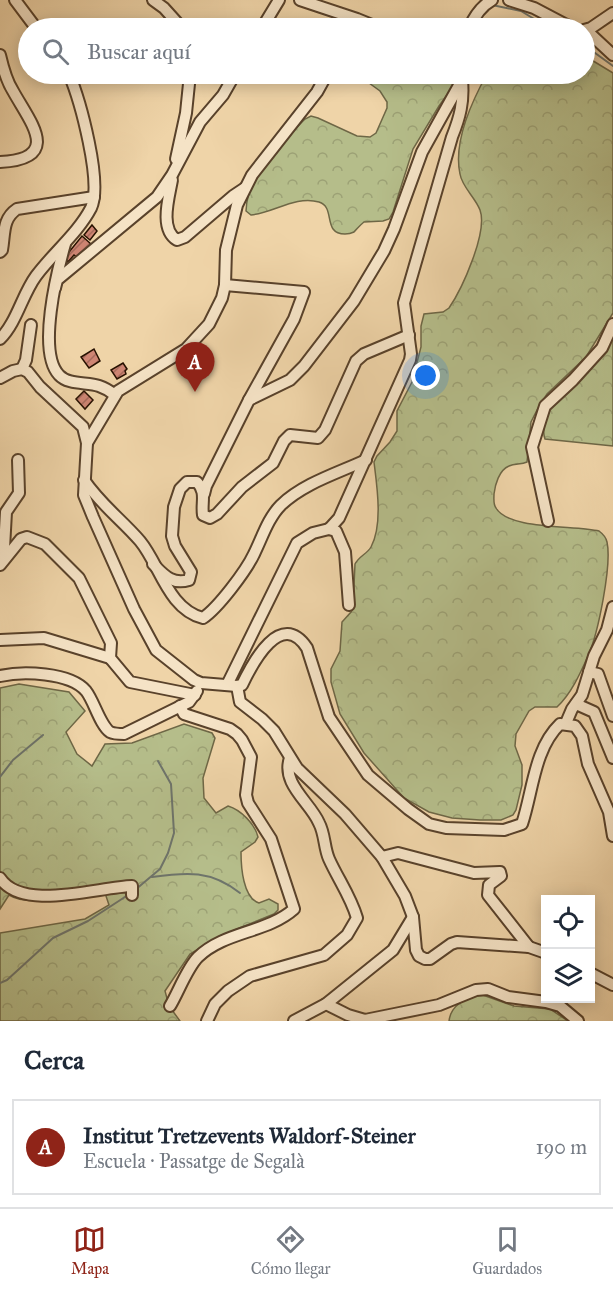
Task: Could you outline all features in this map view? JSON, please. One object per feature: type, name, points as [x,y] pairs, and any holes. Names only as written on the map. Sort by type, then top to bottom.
[{"type":"street","points":[[15,0],[28,18]]},
{"type":"street","points":[[153,0],[173,18]]},
{"type":"street","points":[[268,18],[279,0]]},
{"type":"street","points":[[300,0],[354,18]]},
{"type":"street","points":[[509,0],[534,8],[553,18]]},
{"type":"street","points":[[474,18],[489,2]]},
{"type":"street","points":[[595,24],[613,13]]},
{"type":"street","points":[[595,39],[613,55]]},
{"type":"street","points":[[0,55],[4,73],[37,133],[38,143],[32,154],[11,162],[0,162]]},
{"type":"street","points":[[0,339],[9,328],[29,287],[85,216],[94,197],[91,156],[72,84]]},
{"type":"street","points":[[189,84],[186,114],[172,175],[167,222],[170,233],[177,240],[185,237],[245,188]]},
{"type":"street","points":[[55,288],[57,280],[157,197],[172,175],[200,122],[229,84]]},
{"type":"street","points":[[87,443],[115,395],[186,349],[200,336],[219,308],[225,285],[228,242],[237,206],[245,188],[252,175],[322,84]]},
{"type":"street","points":[[249,400],[290,380],[304,366],[354,301],[384,251],[394,230],[422,152],[458,84]]},
{"type":"street","points":[[329,529],[339,518],[410,360],[404,303],[449,148],[462,112],[462,84]]},
{"type":"street","points":[[0,252],[6,220],[9,214],[17,209],[94,197]]},
{"type":"street","points":[[66,240],[50,312],[52,364],[59,375],[65,379],[100,386],[115,395]]},
{"type":"street","points":[[225,285],[304,292],[294,318],[249,400],[206,486],[202,505],[203,515],[210,518],[218,514],[242,487],[273,463],[284,441],[290,435],[318,438],[325,430],[356,361],[364,354],[409,335]]},
{"type":"street","points":[[548,521],[532,447],[545,406],[602,348],[613,324]]},
{"type":"street","points":[[22,369],[26,360],[31,325]]},
{"type":"street","points":[[0,378],[22,369],[28,372],[40,387],[83,428],[87,443],[84,495],[93,517],[156,650],[194,680],[201,683],[242,685],[253,664],[269,642],[284,634],[294,634],[307,648],[329,717],[369,775],[429,824],[446,828],[504,830],[522,825],[548,735],[560,724],[567,723],[575,726],[582,736],[588,764],[609,812],[613,836]]},
{"type":"street","points":[[0,563],[4,548],[6,512],[19,493],[18,460]]},
{"type":"street","points":[[84,479],[97,498],[141,543],[165,586],[184,607],[203,618],[219,603],[253,557],[269,522],[280,506],[301,490],[366,460]]},
{"type":"street","points":[[153,564],[170,579],[180,583],[189,580],[191,572],[175,546],[172,536],[174,507],[180,489],[187,482],[197,482],[204,494]]},
{"type":"street","points":[[232,686],[297,543],[313,533],[329,529],[336,531],[345,552],[349,605]]},
{"type":"street","points":[[0,563],[21,539],[27,537],[45,544],[79,578],[111,643],[110,658]]},
{"type":"street","points":[[567,723],[582,695],[594,656],[608,630],[613,607]]},
{"type":"street","points":[[0,640],[44,638],[110,658],[130,682],[195,695]]},
{"type":"street","points":[[0,676],[26,672],[38,673],[80,685],[106,727],[115,734],[124,734],[189,702],[201,683]]},
{"type":"street","points":[[589,672],[598,674],[613,716]]},
{"type":"street","points":[[232,686],[240,702],[274,731],[297,768],[345,814],[382,857],[405,896],[413,917],[416,950],[419,956],[430,959],[457,942],[529,947],[541,951]]},
{"type":"street","points":[[576,704],[594,712],[613,758]]},
{"type":"street","points":[[170,1006],[196,959],[216,943],[284,918],[294,909],[271,839],[248,802],[246,795],[251,757],[242,740],[230,729],[184,714],[180,706]]},
{"type":"street","points":[[207,1021],[215,1004],[228,991],[250,976],[324,955],[347,935],[357,918],[353,905],[328,857],[320,824],[290,781],[287,765],[290,758]]},
{"type":"street","points":[[382,857],[398,853],[474,873],[500,872],[501,876],[489,885],[488,895],[529,947]]},
{"type":"street","points":[[0,878],[6,887],[19,894],[66,895],[132,886],[132,895]]},
{"type":"street","points":[[294,1021],[326,1004],[393,950],[413,917]]},
{"type":"street","points":[[595,975],[613,985]]},
{"type":"street","points":[[326,1004],[348,1015],[365,1020],[439,1005],[476,990],[488,989],[508,997],[560,1006],[578,1021]]},
{"type":"green space","points":[[595,62],[613,73],[613,313],[586,357],[547,394],[531,422],[527,462],[506,468],[498,478],[494,494],[496,508],[503,515],[514,520],[543,526],[599,531],[607,540],[608,566],[600,616],[592,646],[582,670],[571,690],[557,707],[535,707],[529,711],[516,734],[515,746],[522,765],[522,785],[513,815],[501,820],[452,818],[429,812],[404,798],[364,753],[340,714],[331,682],[331,669],[340,651],[342,622],[353,606],[355,564],[371,547],[377,528],[378,505],[374,462],[397,431],[397,411],[412,382],[421,347],[421,326],[424,314],[443,312],[449,308],[467,274],[477,246],[481,220],[480,210],[461,179],[459,162],[459,149],[465,122],[482,84],[595,84]]},
{"type":"green space","points":[[370,84],[453,84],[413,149],[389,219],[364,222],[354,232],[345,234],[334,230],[327,209],[319,202],[302,201],[251,215],[246,211],[252,185],[259,172],[276,149],[305,119],[311,116],[357,136],[370,137],[376,133],[387,108],[387,102],[380,91]]},
{"type":"green space","points":[[613,335],[613,446],[545,439],[544,427],[555,402],[582,378]]},
{"type":"green space","points":[[19,684],[69,692],[85,711],[66,732],[77,754],[92,766],[105,744],[132,743],[184,724],[212,733],[215,738],[203,778],[204,798],[216,813],[228,806],[242,814],[254,827],[258,837],[241,852],[246,889],[249,895],[259,903],[269,899],[278,904],[278,910],[274,914],[220,936],[190,954],[165,991],[169,1006],[180,1021],[0,1021],[0,933],[85,919],[109,905],[104,890],[42,900],[18,899],[9,895],[0,909],[0,688]]},
{"type":"green space","points":[[480,994],[514,1006],[550,1009],[568,1021],[449,1021],[456,1006]]},
{"type":"building","points":[[92,225],[97,231],[90,240],[84,235]]},
{"type":"building","points":[[82,236],[91,244],[79,259],[74,255],[68,262],[65,257]]},
{"type":"building","points":[[94,349],[100,361],[89,368],[81,357]]},
{"type":"building","points":[[123,363],[127,369],[126,374],[117,379],[111,370]]},
{"type":"building","points":[[84,391],[93,400],[85,409],[76,399]]},
{"type":"waterway","points":[[492,5],[521,11],[533,18]]},
{"type":"waterway","points":[[595,53],[613,66]]},
{"type":"waterway","points":[[0,777],[13,760],[43,735]]},
{"type":"waterway","points":[[135,890],[160,869],[174,833],[171,784],[158,761]]},
{"type":"waterway","points":[[152,877],[198,874],[219,880],[240,893]]},
{"type":"waterway","points":[[0,983],[7,980],[53,938],[88,921],[128,895]]},
{"type":"place","name":"Institut Tretzevents Waldorf-Steiner","points":[[195,392]]}]
